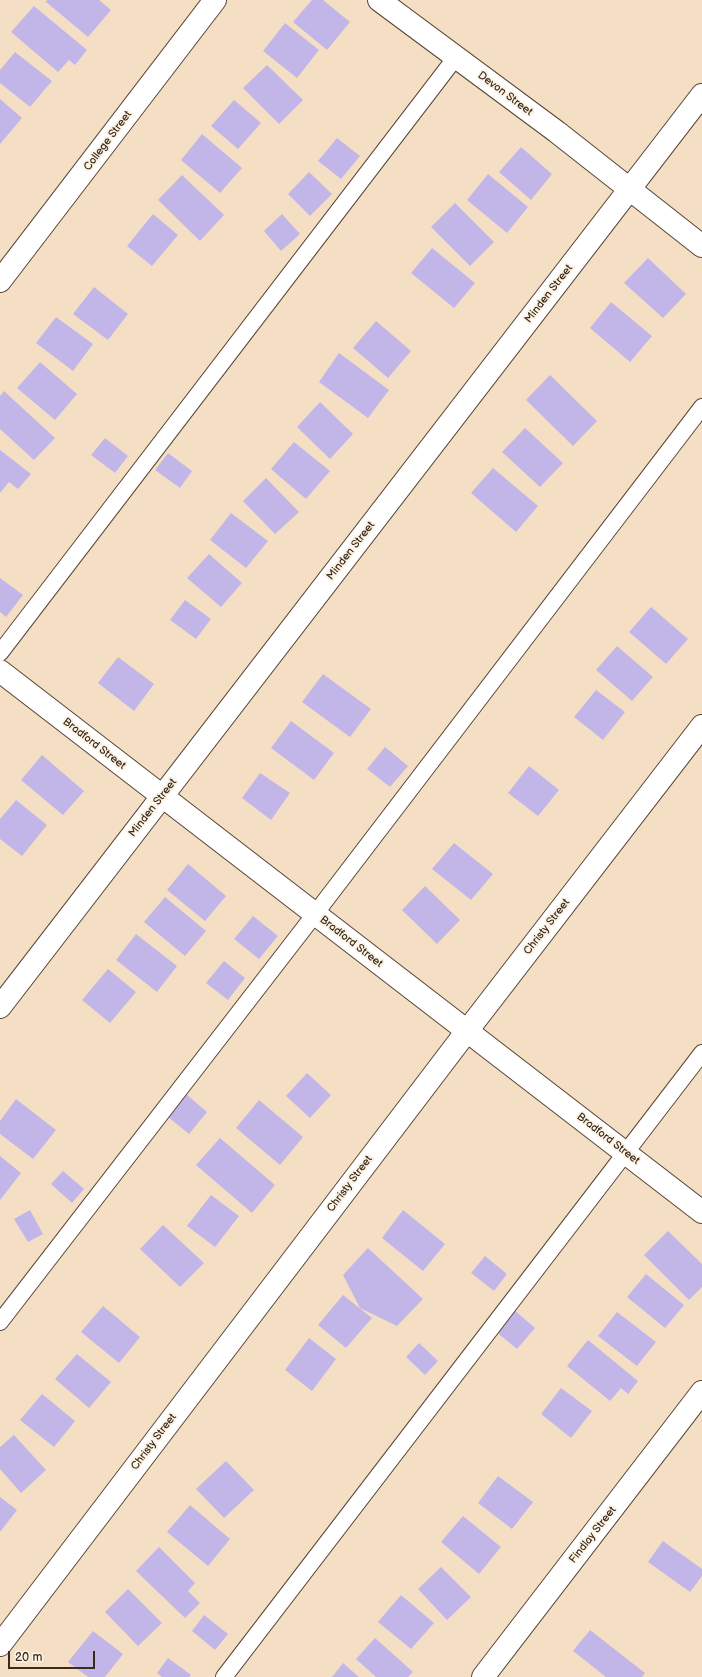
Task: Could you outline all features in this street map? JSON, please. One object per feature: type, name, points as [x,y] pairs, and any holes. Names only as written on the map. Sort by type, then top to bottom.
[{"type":"street","name":"College Street","points":[[0,281],[215,0]]},
{"type":"street","name":"Devon Street","points":[[379,0],[557,132],[702,246]]},
{"type":"street","name":"Minden Street","points":[[0,1007],[702,95]]},
{"type":"street","name":"Bradford Street","points":[[0,671],[702,1212]]},
{"type":"street","name":"Christy Street","points":[[0,1645],[467,1031],[702,726]]},
{"type":"street","name":"Findlay Street","points":[[483,1677],[702,1392]]},
{"type":"lane","points":[[0,653],[456,57]]},
{"type":"lane","points":[[0,1322],[315,914],[702,407]]},
{"type":"lane","points":[[224,1677],[702,1053]]},
{"type":"building","points":[[47,0],[99,0],[111,10],[88,37],[46,2]]},
{"type":"building","points":[[312,0],[323,0],[350,22],[327,50],[293,22]]},
{"type":"building","points":[[34,6],[87,50],[75,65],[69,60],[58,72],[11,32]]},
{"type":"building","points":[[285,23],[319,50],[297,78],[263,51]]},
{"type":"building","points":[[15,52],[52,81],[30,107],[0,83],[0,70]]},
{"type":"building","points":[[267,65],[303,100],[279,124],[243,88]]},
{"type":"building","points":[[0,99],[22,118],[0,144]]},
{"type":"building","points":[[234,100],[261,123],[238,149],[211,126]]},
{"type":"building","points":[[202,134],[242,168],[220,193],[181,160]]},
{"type":"building","points":[[337,138],[360,156],[341,179],[318,161]]},
{"type":"building","points":[[521,147],[552,174],[531,200],[499,172]]},
{"type":"building","points":[[309,172],[332,194],[310,216],[288,194]]},
{"type":"building","points":[[488,174],[528,207],[507,233],[467,200]]},
{"type":"building","points":[[182,175],[224,215],[200,241],[158,200]]},
{"type":"building","points":[[455,203],[494,242],[470,266],[431,227]]},
{"type":"building","points":[[153,214],[178,235],[152,266],[127,246]]},
{"type":"building","points":[[282,214],[300,234],[281,251],[264,231]]},
{"type":"building","points":[[432,248],[475,283],[454,308],[411,273]]},
{"type":"building","points":[[648,258],[686,294],[663,318],[624,283]]},
{"type":"building","points":[[94,287],[128,314],[108,340],[73,314]]},
{"type":"building","points":[[611,302],[652,336],[630,362],[590,328]]},
{"type":"building","points":[[56,317],[93,344],[73,371],[36,343]]},
{"type":"building","points":[[376,321],[411,351],[388,378],[353,348]]},
{"type":"building","points":[[339,353],[389,390],[368,418],[319,382]]},
{"type":"building","points":[[40,362],[77,394],[55,420],[17,388]]},
{"type":"building","points":[[550,375],[597,421],[573,446],[526,400]]},
{"type":"building","points":[[4,391],[55,438],[34,460],[0,429],[0,396]]},
{"type":"building","points":[[320,402],[353,434],[330,459],[297,427]]},
{"type":"building","points":[[525,428],[563,463],[540,487],[502,452]]},
{"type":"building","points":[[105,438],[128,456],[115,473],[91,455]]},
{"type":"building","points":[[294,442],[330,471],[306,499],[271,469]]},
{"type":"building","points":[[0,450],[31,474],[18,489],[9,482],[0,493]]},
{"type":"building","points":[[168,453],[192,471],[180,488],[155,470]]},
{"type":"building","points":[[493,468],[538,506],[516,532],[471,493]]},
{"type":"building","points":[[266,478],[299,512],[275,534],[243,501]]},
{"type":"building","points":[[231,513],[268,541],[246,568],[210,540]]},
{"type":"building","points":[[209,554],[242,583],[221,607],[187,578]]},
{"type":"building","points":[[0,578],[23,595],[6,617],[0,612]]},
{"type":"building","points":[[185,600],[211,619],[196,639],[170,620]]},
{"type":"building","points":[[651,607],[688,639],[666,664],[629,632]]},
{"type":"building","points":[[617,646],[653,677],[632,701],[596,670]]},
{"type":"building","points":[[118,657],[154,684],[134,711],[98,683]]},
{"type":"building","points":[[323,674],[371,709],[350,737],[302,702]]},
{"type":"building","points":[[596,690],[625,712],[603,740],[574,717]]},
{"type":"building","points":[[291,721],[334,753],[314,780],[271,748]]},
{"type":"building","points":[[385,747],[408,766],[390,787],[367,769]]},
{"type":"building","points":[[42,755],[84,791],[63,815],[21,780]]},
{"type":"building","points":[[529,766],[559,790],[538,816],[508,793]]},
{"type":"building","points":[[260,773],[290,793],[271,820],[242,798]]},
{"type":"building","points":[[16,800],[47,825],[22,856],[0,839],[0,819]]},
{"type":"building","points":[[454,843],[493,874],[471,900],[432,869]]},
{"type":"building","points":[[188,864],[226,896],[205,921],[167,890]]},
{"type":"building","points":[[425,886],[460,920],[437,944],[402,910]]},
{"type":"building","points":[[165,897],[206,931],[185,956],[144,922]]},
{"type":"building","points":[[253,916],[278,936],[259,959],[234,939]]},
{"type":"building","points":[[136,934],[177,966],[157,992],[116,960]]},
{"type":"building","points":[[224,961],[245,978],[228,1000],[206,983]]},
{"type":"building","points":[[108,969],[136,992],[110,1023],[82,1000]]},
{"type":"building","points":[[307,1073],[331,1095],[310,1118],[286,1096]]},
{"type":"building","points":[[186,1094],[207,1112],[189,1134],[168,1117]]},
{"type":"building","points":[[16,1099],[56,1130],[33,1159],[0,1134],[0,1121]]},
{"type":"building","points":[[259,1100],[303,1137],[280,1165],[236,1128]]},
{"type":"building","points":[[220,1138],[275,1185],[252,1213],[196,1165]]},
{"type":"building","points":[[0,1156],[21,1173],[0,1200]]},
{"type":"building","points":[[63,1171],[84,1189],[72,1203],[51,1184]]},
{"type":"building","points":[[211,1195],[239,1216],[215,1247],[187,1226]]},
{"type":"building","points":[[30,1210],[43,1234],[28,1242],[14,1219]]},
{"type":"building","points":[[403,1210],[445,1244],[423,1271],[382,1238]]},
{"type":"building","points":[[163,1225],[204,1263],[180,1287],[140,1249]]},
{"type":"building","points":[[668,1231],[702,1264],[702,1287],[689,1300],[644,1255]]},
{"type":"building","points":[[368,1248],[423,1299],[397,1326],[360,1308],[343,1275]]},
{"type":"building","points":[[485,1256],[507,1274],[494,1291],[471,1273]]},
{"type":"building","points":[[646,1274],[684,1305],[665,1328],[627,1297]]},
{"type":"building","points":[[343,1295],[372,1318],[346,1348],[318,1325]]},
{"type":"building","points":[[103,1306],[140,1337],[119,1363],[81,1332]]},
{"type":"building","points":[[513,1309],[535,1328],[517,1349],[495,1331]]},
{"type":"building","points":[[617,1312],[656,1342],[637,1366],[598,1336]]},
{"type":"building","points":[[309,1338],[336,1359],[312,1391],[285,1370]]},
{"type":"building","points":[[588,1340],[638,1381],[628,1394],[621,1388],[610,1401],[567,1366]]},
{"type":"building","points":[[419,1343],[438,1361],[425,1375],[406,1357]]},
{"type":"building","points":[[77,1354],[111,1382],[89,1408],[55,1379]]},
{"type":"building","points":[[561,1388],[592,1411],[571,1438],[541,1414]]},
{"type":"building","points":[[42,1394],[75,1421],[54,1447],[20,1420]]},
{"type":"building","points":[[14,1435],[46,1470],[21,1493],[0,1469],[0,1447]]},
{"type":"building","points":[[226,1461],[254,1490],[224,1518],[196,1489]]},
{"type":"building","points":[[498,1476],[533,1502],[512,1529],[478,1503]]},
{"type":"building","points":[[0,1497],[17,1510],[0,1532]]},
{"type":"building","points":[[190,1505],[230,1539],[208,1566],[167,1532]]},
{"type":"building","points":[[463,1516],[501,1547],[479,1574],[441,1542]]},
{"type":"building","points":[[663,1541],[702,1569],[702,1576],[690,1592],[648,1562]]},
{"type":"building","points":[[159,1547],[195,1583],[188,1591],[200,1603],[185,1618],[136,1571]]},
{"type":"building","points":[[441,1567],[471,1597],[447,1620],[418,1589]]},
{"type":"building","points":[[128,1589],[162,1623],[138,1646],[105,1612]]},
{"type":"building","points":[[401,1595],[434,1623],[411,1649],[378,1622]]},
{"type":"building","points":[[204,1615],[228,1634],[215,1650],[192,1631]]},
{"type":"building","points":[[590,1630],[645,1673],[642,1677],[606,1677],[573,1651]]},
{"type":"building","points":[[93,1631],[123,1654],[105,1677],[88,1677],[68,1662]]},
{"type":"building","points":[[375,1638],[413,1672],[408,1677],[376,1677],[356,1659]]},
{"type":"building","points":[[168,1658],[191,1675],[189,1677],[162,1677],[157,1673]]},
{"type":"building","points":[[343,1663],[359,1677],[332,1677]]}]
